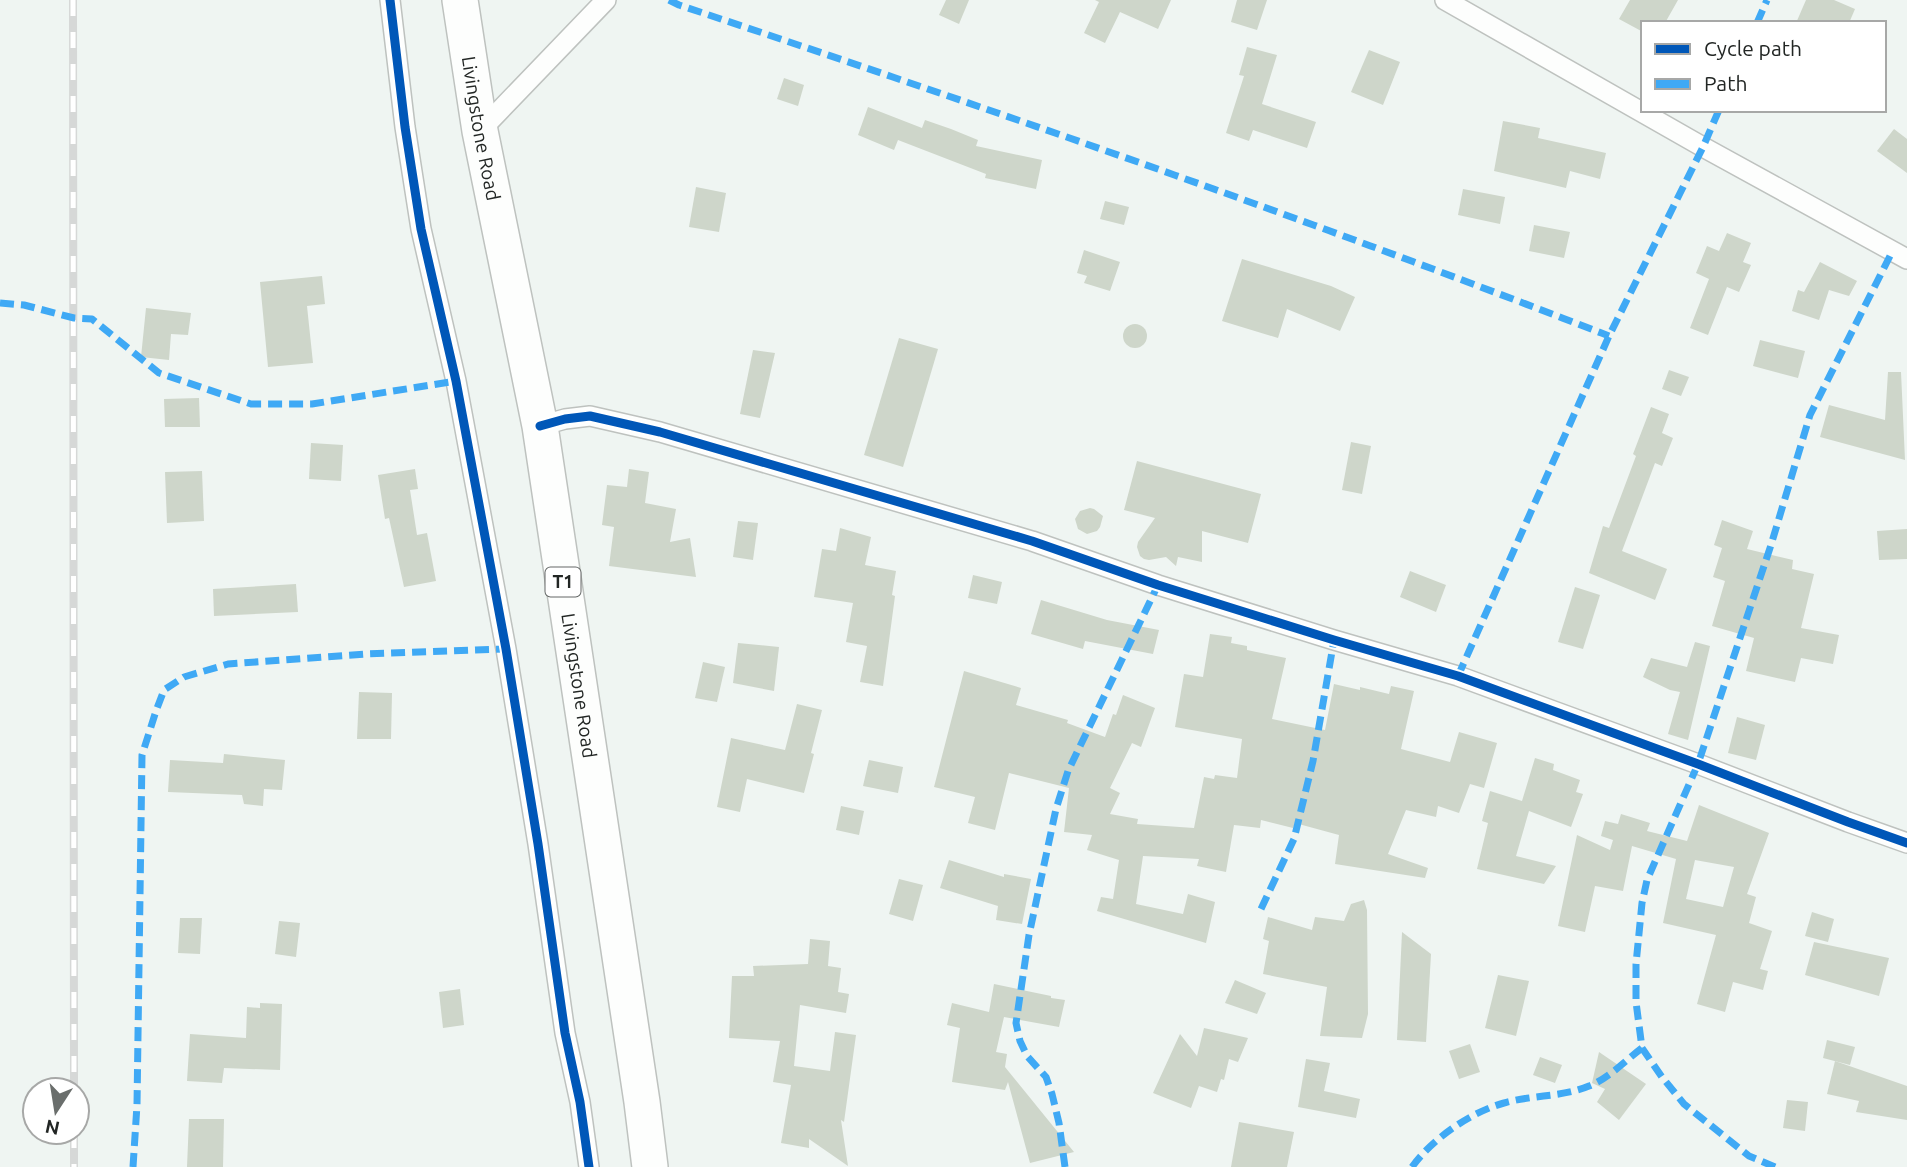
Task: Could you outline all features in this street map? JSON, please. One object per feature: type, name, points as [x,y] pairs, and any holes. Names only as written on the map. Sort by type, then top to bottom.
[{"type":"highway","name":"Livingstone Road","points":[[460,0],[480,131],[540,426],[650,1167]]},
{"type":"street","points":[[390,0],[405,127],[421,229],[456,381],[506,649],[565,1033],[580,1102],[589,1167]]},
{"type":"street","points":[[480,131],[606,0]]},
{"type":"street","points":[[1445,0],[1641,112]]},
{"type":"street","points":[[1642,112],[1907,258]]},
{"type":"street","points":[[540,426],[590,416],[660,432],[1032,541],[1158,585],[1458,676],[1907,843]]},
{"type":"building","points":[[946,0],[969,0],[959,24],[939,15]]},
{"type":"building","points":[[1095,0],[1171,0],[1158,29],[1120,12],[1105,43],[1084,33],[1099,2]]},
{"type":"building","points":[[1237,0],[1267,0],[1257,30],[1231,22]]},
{"type":"building","points":[[1630,0],[1678,0],[1666,21],[1641,21],[1641,31],[1619,19]]},
{"type":"building","points":[[1806,0],[1834,0],[1855,9],[1850,21],[1797,21]]},
{"type":"building","points":[[1247,47],[1277,55],[1262,104],[1316,122],[1307,148],[1253,130],[1249,141],[1226,133],[1244,76],[1239,75]]},
{"type":"building","points":[[1369,50],[1400,62],[1383,105],[1351,92]]},
{"type":"building","points":[[784,78],[804,85],[798,106],[777,99]]},
{"type":"building","points":[[868,107],[922,128],[925,120],[951,129],[978,140],[976,146],[1042,160],[1036,189],[985,178],[986,174],[898,140],[894,150],[858,135]]},
{"type":"building","points":[[1503,121],[1540,128],[1538,138],[1606,153],[1600,179],[1570,171],[1566,188],[1494,171]]},
{"type":"building","points":[[1894,129],[1907,139],[1907,173],[1877,151]]},
{"type":"building","points":[[696,187],[726,193],[719,232],[689,227]]},
{"type":"building","points":[[1463,189],[1505,197],[1500,224],[1458,215]]},
{"type":"building","points":[[1105,201],[1129,207],[1124,225],[1100,219]]},
{"type":"building","points":[[1534,225],[1570,232],[1564,258],[1529,251]]},
{"type":"building","points":[[1727,233],[1751,243],[1743,262],[1751,265],[1739,292],[1727,287],[1708,335],[1690,328],[1709,279],[1696,273],[1707,246],[1719,251]]},
{"type":"building","points":[[1084,250],[1120,262],[1110,291],[1084,283],[1087,276],[1077,273]]},
{"type":"building","points":[[1242,259],[1331,286],[1355,297],[1340,331],[1287,309],[1278,338],[1222,321]]},
{"type":"building","points":[[1820,262],[1857,281],[1849,296],[1829,290],[1819,320],[1792,311],[1798,290],[1804,292]]},
{"type":"building","points":[[322,276],[325,304],[307,306],[313,363],[268,367],[260,282]]},
{"type":"building","points":[[146,308],[191,313],[188,335],[171,334],[169,360],[141,357]]},
{"type":"building","points":[[1135,324],[1143,328],[1147,336],[1143,344],[1135,348],[1127,344],[1123,336],[1127,328]]},
{"type":"building","points":[[899,338],[938,349],[903,467],[864,455]]},
{"type":"building","points":[[1760,340],[1805,351],[1798,378],[1753,366]]},
{"type":"building","points":[[753,350],[775,353],[760,418],[740,414]]},
{"type":"building","points":[[1669,370],[1689,377],[1681,396],[1662,389]]},
{"type":"building","points":[[1888,372],[1901,372],[1905,460],[1820,437],[1829,405],[1885,420]]},
{"type":"building","points":[[199,398],[200,427],[165,427],[164,399]]},
{"type":"building","points":[[1651,407],[1669,414],[1662,433],[1673,438],[1662,466],[1655,463],[1622,551],[1667,569],[1655,600],[1589,573],[1603,526],[1609,528]]},
{"type":"building","points":[[1351,442],[1371,446],[1362,494],[1342,490]]},
{"type":"building","points":[[311,443],[343,445],[341,481],[309,479]]},
{"type":"building","points":[[1137,461],[1261,494],[1248,543],[1202,531],[1202,562],[1178,557],[1176,566],[1166,557],[1144,559],[1140,556],[1138,542],[1155,518],[1124,510]]},
{"type":"building","points":[[415,469],[418,489],[410,490],[417,535],[427,533],[436,581],[404,587],[389,518],[385,519],[378,475]]},
{"type":"building","points":[[629,469],[649,472],[645,503],[676,509],[670,542],[690,538],[696,577],[609,566],[614,527],[602,525],[607,485],[627,487]]},
{"type":"building","points":[[202,471],[204,521],[167,523],[165,472]]},
{"type":"building","points":[[1090,508],[1103,516],[1097,531],[1087,534],[1078,529],[1075,519],[1080,511]]},
{"type":"building","points":[[1722,520],[1753,531],[1747,549],[1793,560],[1792,569],[1814,574],[1801,628],[1839,635],[1833,664],[1801,658],[1795,682],[1746,671],[1754,638],[1712,626],[1725,581],[1713,577],[1722,548],[1714,545]]},
{"type":"building","points":[[738,521],[758,523],[753,560],[733,557]]},
{"type":"building","points":[[840,528],[871,537],[865,565],[896,571],[883,686],[860,682],[867,646],[846,642],[853,603],[814,597],[822,549],[836,551]]},
{"type":"building","points":[[1907,529],[1907,559],[1879,560],[1877,531]]},
{"type":"building","points":[[1410,571],[1446,585],[1436,612],[1400,597]]},
{"type":"building","points":[[973,575],[1002,582],[997,604],[968,598]]},
{"type":"building","points":[[296,584],[298,612],[214,616],[213,589]]},
{"type":"building","points":[[1575,587],[1600,595],[1583,649],[1558,642]]},
{"type":"building","points":[[1041,600],[1107,620],[1159,630],[1153,654],[1085,641],[1083,649],[1031,634]]},
{"type":"building","points":[[1210,634],[1232,637],[1231,643],[1247,646],[1247,650],[1286,658],[1272,719],[1325,730],[1334,684],[1389,694],[1391,686],[1414,691],[1401,749],[1450,762],[1459,732],[1497,743],[1484,788],[1470,784],[1459,813],[1438,806],[1436,817],[1406,810],[1388,854],[1428,868],[1425,878],[1335,864],[1339,835],[1295,823],[1293,828],[1261,820],[1260,828],[1234,825],[1226,872],[1197,866],[1199,859],[1143,856],[1136,904],[1183,914],[1188,894],[1215,902],[1206,943],[1097,911],[1101,897],[1113,899],[1119,860],[1087,850],[1092,835],[1064,832],[1069,788],[1009,773],[995,830],[968,823],[975,797],[934,787],[964,671],[1021,688],[1016,705],[1068,720],[1067,723],[1105,737],[1123,695],[1155,708],[1141,747],[1132,743],[1110,788],[1120,793],[1110,814],[1138,819],[1137,824],[1194,828],[1204,777],[1214,779],[1215,775],[1237,778],[1242,739],[1175,727],[1184,674],[1203,677]]},
{"type":"building","points":[[1695,642],[1710,646],[1688,740],[1668,734],[1680,692],[1643,677],[1651,658],[1687,667]]},
{"type":"building","points":[[738,643],[779,647],[774,691],[733,683]]},
{"type":"building","points":[[703,662],[725,667],[717,702],[695,698]]},
{"type":"building","points":[[359,692],[392,693],[391,739],[357,739]]},
{"type":"building","points":[[797,704],[822,710],[804,793],[747,779],[740,812],[717,807],[731,738],[785,750]]},
{"type":"building","points":[[1737,717],[1765,725],[1756,760],[1728,753]]},
{"type":"building","points":[[224,754],[285,760],[282,790],[264,789],[263,806],[244,804],[242,795],[168,792],[170,760],[223,763]]},
{"type":"building","points":[[1535,758],[1554,764],[1553,770],[1580,780],[1576,792],[1583,794],[1571,827],[1529,811],[1516,856],[1556,866],[1544,884],[1477,869],[1488,823],[1482,821],[1490,791],[1522,801]]},
{"type":"building","points":[[869,760],[903,767],[898,793],[863,786]]},
{"type":"building","points":[[1699,805],[1769,833],[1747,894],[1756,897],[1749,923],[1772,931],[1760,969],[1768,971],[1763,990],[1733,982],[1725,1012],[1697,1004],[1716,935],[1663,923],[1676,859],[1632,846],[1623,891],[1595,886],[1585,932],[1558,926],[1577,835],[1610,850],[1613,840],[1601,836],[1605,821],[1618,824],[1621,814],[1650,823],[1647,831],[1687,841]],"holes":[[[1695,860],[1734,867],[1723,907],[1686,899]]]},
{"type":"building","points":[[841,806],[864,811],[859,835],[836,830]]},
{"type":"building","points":[[949,860],[1004,877],[1004,874],[1031,879],[1022,924],[996,920],[998,906],[940,888]]},
{"type":"building","points":[[899,879],[923,885],[913,921],[889,914]]},
{"type":"building","points":[[1364,900],[1367,910],[1368,1014],[1362,1038],[1320,1036],[1327,987],[1263,974],[1269,941],[1263,939],[1268,917],[1312,930],[1315,917],[1344,921],[1351,904]]},
{"type":"building","points":[[1812,912],[1834,919],[1828,942],[1805,936]]},
{"type":"building","points":[[180,918],[202,918],[200,954],[178,953]]},
{"type":"building","points":[[279,921],[300,923],[296,957],[275,954]]},
{"type":"building","points":[[1402,932],[1431,954],[1426,1042],[1397,1040]]},
{"type":"building","points":[[810,939],[830,941],[828,966],[841,968],[838,992],[849,994],[846,1013],[800,1005],[794,1066],[830,1071],[835,1032],[856,1035],[844,1122],[841,1120],[848,1166],[809,1139],[809,1148],[781,1143],[791,1085],[773,1082],[780,1041],[729,1038],[732,976],[754,976],[753,966],[808,964]]},
{"type":"building","points":[[1814,942],[1889,958],[1879,996],[1805,975]]},
{"type":"building","points":[[1498,975],[1529,981],[1516,1036],[1485,1028]]},
{"type":"building","points":[[1235,980],[1266,993],[1257,1014],[1225,1003]]},
{"type":"building","points":[[994,984],[1065,1000],[1059,1027],[1004,1017],[996,1052],[1007,1054],[1005,1067],[1074,1152],[1030,1163],[1008,1082],[1005,1090],[952,1082],[960,1028],[947,1025],[952,1003],[989,1012]]},
{"type":"building","points":[[460,989],[464,1025],[443,1028],[439,992]]},
{"type":"building","points":[[260,1003],[282,1004],[280,1070],[224,1068],[222,1083],[187,1081],[190,1034],[246,1038],[247,1007],[260,1008]]},
{"type":"building","points":[[1204,1028],[1248,1038],[1238,1062],[1229,1059],[1224,1080],[1221,1079],[1217,1092],[1199,1086],[1191,1108],[1153,1093],[1180,1034],[1197,1056]]},
{"type":"building","points":[[1827,1040],[1855,1047],[1850,1065],[1823,1058]]},
{"type":"building","points":[[1470,1044],[1480,1072],[1459,1079],[1449,1051]]},
{"type":"building","points":[[1599,1052],[1646,1084],[1619,1120],[1597,1102],[1605,1089],[1592,1083]]},
{"type":"building","points":[[1540,1057],[1562,1065],[1555,1083],[1533,1075]]},
{"type":"building","points":[[1306,1059],[1330,1063],[1324,1091],[1360,1099],[1356,1118],[1298,1107]]},
{"type":"building","points":[[1835,1061],[1907,1086],[1907,1120],[1856,1112],[1859,1101],[1827,1094]]},
{"type":"building","points":[[1787,1100],[1808,1102],[1805,1131],[1783,1128]]},
{"type":"building","points":[[189,1119],[224,1119],[223,1167],[187,1167]]},
{"type":"building","points":[[1239,1122],[1294,1132],[1287,1167],[1231,1167]]},
{"type":"railway","points":[[73,0],[74,1076]]},
{"type":"railway","points":[[74,1146],[74,1167]]},
{"type":"marked path","points":[[669,0],[1262,206],[1609,336]]},
{"type":"marked path","points":[[1758,21],[1767,0]]},
{"type":"marked path","points":[[1458,676],[1609,336],[1718,112]]},
{"type":"marked path","points":[[1775,1167],[1749,1156],[1684,1104],[1642,1048],[1636,1002],[1636,964],[1642,903],[1647,880],[1698,764],[1771,545],[1810,415],[1892,252]]},
{"type":"marked path","points":[[0,303],[24,305],[74,318],[92,319],[159,373],[251,404],[312,404],[456,381]]},
{"type":"marked path","points":[[1065,1167],[1052,1094],[1046,1077],[1027,1056],[1016,1023],[1029,935],[1056,809],[1068,771],[1158,585]]},
{"type":"marked path","points":[[1261,909],[1294,839],[1313,761],[1334,640]]},
{"type":"marked path","points":[[133,1167],[137,1105],[142,755],[164,690],[184,677],[228,664],[366,654],[506,649]]},
{"type":"marked path","points":[[1412,1167],[1441,1137],[1479,1113],[1514,1100],[1569,1092],[1589,1086],[1610,1074],[1642,1048]]},
{"type":"cycle path","points":[[390,0],[405,127],[421,229],[456,381],[506,649],[565,1033],[580,1102],[589,1167]]},
{"type":"cycle path","points":[[540,426],[590,416],[660,432],[1032,541],[1158,585],[1458,676],[1907,843]]}]
